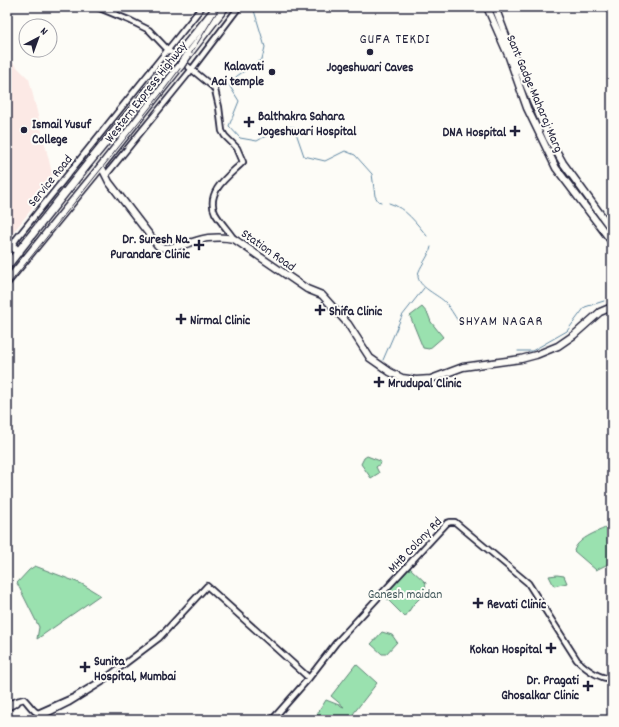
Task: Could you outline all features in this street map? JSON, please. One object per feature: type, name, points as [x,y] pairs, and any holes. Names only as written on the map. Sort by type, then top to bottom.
[{"type":"highway","points":[[212,19],[215,7]]},
{"type":"highway","name":"Western Express Highway","points":[[7,266],[172,61],[225,7]]},
{"type":"highway","points":[[212,19],[227,12],[231,7]]},
{"type":"highway","name":"Western Express Highway","points":[[7,282],[102,166],[188,55],[212,19]]},
{"type":"highway","points":[[12,246],[19,252]]},
{"type":"main road","name":"Sant Gadge Maharaj Marg","points":[[487,7],[527,108],[556,168],[612,242]]},
{"type":"main road","points":[[496,7],[511,49],[549,138],[563,163],[612,230]]},
{"type":"main road","points":[[102,166],[109,182],[160,248],[206,238],[234,238]]},
{"type":"main road","name":"Station Road","points":[[234,238],[307,289],[322,295],[348,324],[370,358],[385,369],[402,378],[416,380],[431,379],[463,367],[521,359],[536,355],[558,346],[574,335],[600,312],[612,307]]},
{"type":"street","name":"Station Road","points":[[97,7],[149,30],[169,49],[187,62],[190,67],[215,90],[222,131],[237,148],[243,162],[214,192],[212,199],[215,213],[234,238]]},
{"type":"street","name":"Station Road","points":[[107,7],[150,27],[169,49]]},
{"type":"street","name":"Service Road","points":[[7,253],[16,238],[202,7]]},
{"type":"street","points":[[107,178],[190,67],[239,7]]},
{"type":"street","name":"MHB Colony Rd","points":[[272,720],[309,678],[336,643],[447,523],[450,522],[455,522],[528,582],[577,660],[585,668],[595,675],[612,678]]},
{"type":"street","points":[[7,708],[17,703],[22,698],[25,699],[29,706],[39,712],[67,700],[104,679],[159,638],[207,586],[309,678]]},
{"type":"street","points":[[7,704],[16,700],[18,701]]},
{"type":"shaded area","name":"Ismail Yusuf College","points":[[7,57],[29,79],[54,181],[7,240]]},
{"type":"green space","points":[[422,307],[428,314],[431,322],[443,337],[429,349],[423,348],[410,316]]},
{"type":"green space","points":[[367,456],[380,461],[381,463],[376,467],[379,473],[371,478],[361,464]]},
{"type":"green space","points":[[612,525],[612,562],[596,570],[574,551],[576,546],[585,538]]},
{"type":"green space","points":[[35,566],[82,584],[100,595],[37,639],[39,627],[17,583],[29,570]]},
{"type":"green space","name":"Ganesh maidan","points":[[410,568],[426,583],[424,594],[413,605],[405,617],[384,596]]},
{"type":"green space","points":[[549,576],[564,576],[567,583],[554,586]]},
{"type":"green space","points":[[382,632],[392,635],[397,642],[386,654],[382,654],[371,644]]},
{"type":"green space","points":[[356,664],[377,683],[353,714],[360,720],[320,720],[316,716],[326,700],[344,707],[331,696]]},
{"type":"waterway","points":[[253,7],[265,47],[262,59],[237,76],[229,85],[239,101],[229,126],[240,138],[257,141],[282,127],[294,127],[304,156],[325,161],[345,151],[355,155],[372,174],[375,196],[378,201],[381,202]]},
{"type":"waterway","points":[[389,203],[406,212],[427,236]]},
{"type":"waterway","points":[[431,247],[420,269],[418,275],[419,279],[425,287],[446,303],[458,321]]},
{"type":"waterway","points":[[383,360],[402,316],[424,288]]},
{"type":"waterway","points":[[518,351],[532,351],[567,331],[585,307],[604,301]]},
{"type":"railway","points":[[7,287],[161,94],[191,54],[220,7]]},
{"type":"place","name":"Jogeshwari Caves","points":[[370,52]]},
{"type":"place","name":"Kalavati Aai temple","points":[[272,72]]},
{"type":"place","name":"Balthakra Sahara Jogeshwari Hospital","points":[[249,122]]},
{"type":"place","name":"Ismail Yusuf College","points":[[24,130]]},
{"type":"place","name":"DNA Hospital","points":[[515,131]]},
{"type":"place","name":"Dr. Suresh Na. Purandare Clinic","points":[[199,245]]},
{"type":"place","name":"Shifa Clinic","points":[[320,310]]},
{"type":"place","name":"Nirmal Clinic","points":[[181,319]]},
{"type":"place","name":"Mrudupal Clinic","points":[[379,382]]},
{"type":"place","name":"Revati Clinic","points":[[478,603]]},
{"type":"place","name":"Kokan Hospital","points":[[551,648]]},
{"type":"place","name":"Sunita Hospital, Mumbai","points":[[85,667]]},
{"type":"place","name":"Dr. Pragati Ghosalkar Clinic","points":[[588,686]]},
{"type":"district","name":"GUFA TEKDI","points":[[395,38]]},
{"type":"district","name":"SHYAM NAGAR","points":[[501,320]]}]
